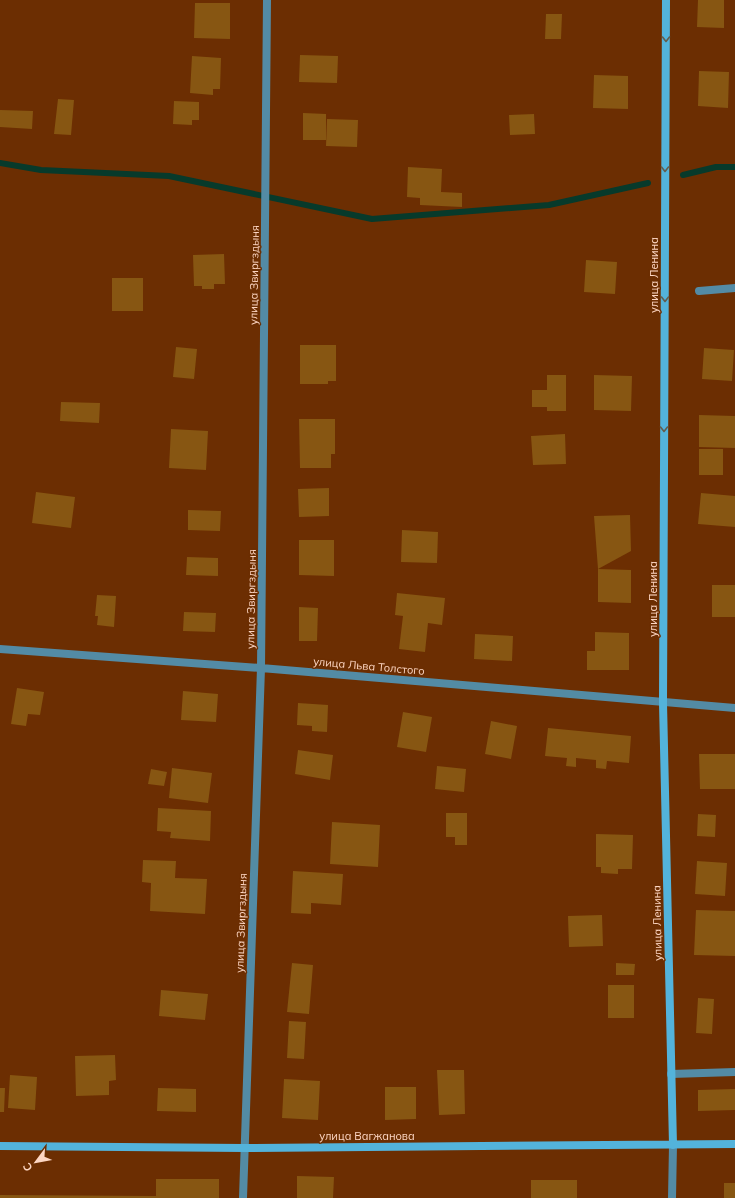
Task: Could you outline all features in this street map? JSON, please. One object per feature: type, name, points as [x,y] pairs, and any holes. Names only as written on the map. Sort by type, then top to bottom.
[{"type":"main road","name":"улица Ленина","points":[[666,0],[663,703],[673,1145]]},
{"type":"main road","name":"улица Вагжанова","points":[[0,1146],[244,1148],[735,1144]]},
{"type":"street","name":"улица Звиргздыня","points":[[243,1198],[261,668],[267,0]]},
{"type":"street","points":[[699,291],[735,288]]},
{"type":"street","name":"улица Льва Толстого","points":[[0,649],[261,668],[735,708]]},
{"type":"street","points":[[671,1074],[735,1072]]},
{"type":"street","name":"улица Ленина","points":[[672,1198],[673,1145]]},
{"type":"building","points":[[698,0],[724,0],[724,28],[697,27]]},
{"type":"building","points":[[195,3],[230,3],[230,39],[194,38]]},
{"type":"building","points":[[546,14],[562,14],[561,39],[545,39]]},
{"type":"building","points":[[300,55],[338,56],[337,83],[299,82]]},
{"type":"building","points":[[192,56],[221,58],[220,89],[213,89],[213,95],[190,93]]},
{"type":"building","points":[[699,71],[729,72],[728,108],[698,106]]},
{"type":"building","points":[[594,75],[628,76],[628,109],[593,108]]},
{"type":"building","points":[[58,99],[74,100],[71,135],[54,134]]},
{"type":"building","points":[[174,101],[199,102],[199,120],[192,120],[192,125],[173,124]]},
{"type":"building","points":[[0,110],[33,111],[32,129],[0,127]]},
{"type":"building","points":[[303,113],[326,114],[326,140],[303,140]]},
{"type":"building","points":[[534,114],[535,134],[510,135],[509,115]]},
{"type":"building","points":[[327,119],[358,120],[357,147],[326,146]]},
{"type":"building","points":[[408,167],[442,169],[441,192],[462,193],[462,207],[420,205],[420,198],[407,197]]},
{"type":"building","points":[[224,254],[225,284],[214,284],[214,289],[202,289],[202,286],[194,286],[193,255]]},
{"type":"building","points":[[586,260],[617,262],[615,294],[584,292]]},
{"type":"building","points":[[112,278],[143,278],[143,311],[112,311]]},
{"type":"building","points":[[300,345],[336,345],[336,381],[328,381],[328,384],[300,384]]},
{"type":"building","points":[[176,347],[197,349],[194,379],[173,377]]},
{"type":"building","points":[[704,348],[734,350],[732,381],[702,379]]},
{"type":"building","points":[[547,375],[566,375],[566,411],[547,411],[547,407],[532,407],[532,390],[547,390]]},
{"type":"building","points":[[594,375],[632,376],[631,411],[594,410]]},
{"type":"building","points":[[61,402],[100,403],[99,423],[60,421]]},
{"type":"building","points":[[699,415],[735,416],[735,448],[699,447]]},
{"type":"building","points":[[299,419],[335,419],[335,454],[331,454],[331,468],[300,468]]},
{"type":"building","points":[[171,429],[208,431],[206,470],[169,468]]},
{"type":"building","points":[[565,434],[566,464],[533,465],[531,436]]},
{"type":"building","points":[[699,449],[723,449],[723,475],[699,475]]},
{"type":"building","points":[[329,488],[329,516],[299,517],[298,489]]},
{"type":"building","points":[[36,492],[75,497],[71,528],[32,523]]},
{"type":"building","points":[[701,493],[735,496],[735,527],[698,524]]},
{"type":"building","points":[[188,510],[221,511],[220,531],[188,530]]},
{"type":"building","points":[[630,515],[631,551],[598,569],[594,516]]},
{"type":"building","points":[[402,530],[438,532],[437,563],[401,562]]},
{"type":"building","points":[[299,540],[334,540],[334,576],[299,575]]},
{"type":"building","points":[[187,557],[218,558],[218,576],[186,575]]},
{"type":"building","points":[[598,569],[631,570],[631,603],[598,602]]},
{"type":"building","points":[[712,585],[735,585],[735,617],[712,617]]},
{"type":"building","points":[[397,593],[445,598],[442,625],[428,623],[425,652],[399,649],[403,616],[395,615]]},
{"type":"building","points":[[97,595],[116,596],[114,627],[97,625],[98,616],[95,616]]},
{"type":"building","points":[[299,607],[318,608],[317,641],[299,641]]},
{"type":"building","points":[[184,612],[216,613],[215,632],[183,631]]},
{"type":"building","points":[[595,632],[629,633],[629,670],[587,670],[587,651],[595,651]]},
{"type":"building","points":[[475,634],[513,636],[512,661],[474,659]]},
{"type":"building","points":[[17,688],[44,692],[40,715],[28,714],[26,726],[11,724]]},
{"type":"building","points":[[183,691],[218,694],[216,722],[181,720]]},
{"type":"building","points":[[298,703],[328,705],[327,732],[312,731],[312,726],[297,725]]},
{"type":"building","points":[[403,712],[432,717],[426,752],[397,747]]},
{"type":"building","points":[[491,721],[517,726],[511,759],[485,754]]},
{"type":"building","points":[[548,728],[631,736],[629,763],[607,761],[606,769],[596,768],[596,760],[576,758],[576,767],[566,766],[567,758],[545,756]]},
{"type":"building","points":[[298,750],[333,755],[330,780],[295,774]]},
{"type":"building","points":[[699,754],[735,754],[735,789],[700,789]]},
{"type":"building","points":[[437,766],[466,769],[464,792],[435,789]]},
{"type":"building","points":[[172,768],[212,773],[208,803],[169,798]]},
{"type":"building","points":[[151,769],[167,772],[164,786],[148,784]]},
{"type":"building","points":[[158,808],[211,811],[210,841],[170,838],[171,832],[157,831]]},
{"type":"building","points":[[446,813],[467,813],[467,845],[455,845],[455,837],[446,837]]},
{"type":"building","points":[[698,814],[716,815],[715,837],[697,836]]},
{"type":"building","points":[[332,822],[380,825],[378,867],[330,864]]},
{"type":"building","points":[[596,834],[633,835],[632,869],[618,869],[618,874],[601,873],[601,867],[596,867]]},
{"type":"building","points":[[143,860],[176,861],[175,878],[207,879],[205,914],[150,911],[151,883],[142,882]]},
{"type":"building","points":[[697,861],[727,863],[725,896],[695,894]]},
{"type":"building","points":[[293,871],[343,874],[341,905],[311,903],[311,914],[291,913]]},
{"type":"building","points":[[696,910],[735,911],[735,956],[694,955]]},
{"type":"building","points":[[602,915],[603,946],[569,947],[568,916]]},
{"type":"building","points":[[292,963],[313,965],[309,1014],[287,1012]]},
{"type":"building","points":[[616,963],[635,964],[634,975],[616,975]]},
{"type":"building","points":[[608,985],[634,985],[634,1018],[608,1018]]},
{"type":"building","points":[[161,990],[208,994],[205,1020],[159,1016]]},
{"type":"building","points":[[698,998],[714,999],[712,1034],[696,1033]]},
{"type":"building","points":[[289,1021],[306,1022],[304,1059],[287,1058]]},
{"type":"building","points":[[115,1055],[116,1080],[109,1081],[109,1095],[76,1096],[75,1056]]},
{"type":"building","points":[[437,1070],[464,1070],[465,1114],[439,1115]]},
{"type":"building","points":[[10,1075],[37,1077],[35,1110],[8,1108]]},
{"type":"building","points":[[284,1079],[320,1081],[318,1120],[282,1118]]},
{"type":"building","points":[[385,1087],[416,1087],[416,1119],[385,1120]]},
{"type":"building","points":[[0,1088],[5,1088],[4,1112],[0,1112]]},
{"type":"building","points":[[158,1088],[196,1089],[196,1112],[157,1111]]},
{"type":"building","points":[[735,1089],[735,1110],[698,1111],[698,1090]]},
{"type":"building","points":[[297,1176],[334,1177],[333,1198],[297,1198]]},
{"type":"building","points":[[156,1179],[219,1179],[219,1198],[0,1198],[0,1195],[156,1196]]},
{"type":"building","points":[[531,1180],[577,1180],[577,1198],[531,1198]]},
{"type":"building","points":[[724,1183],[735,1183],[735,1198],[724,1198]]},
{"type":"waterway","points":[[0,163],[41,170],[169,176],[372,219],[549,205],[648,183]]},
{"type":"waterway","points":[[683,175],[716,167],[735,167]]}]
